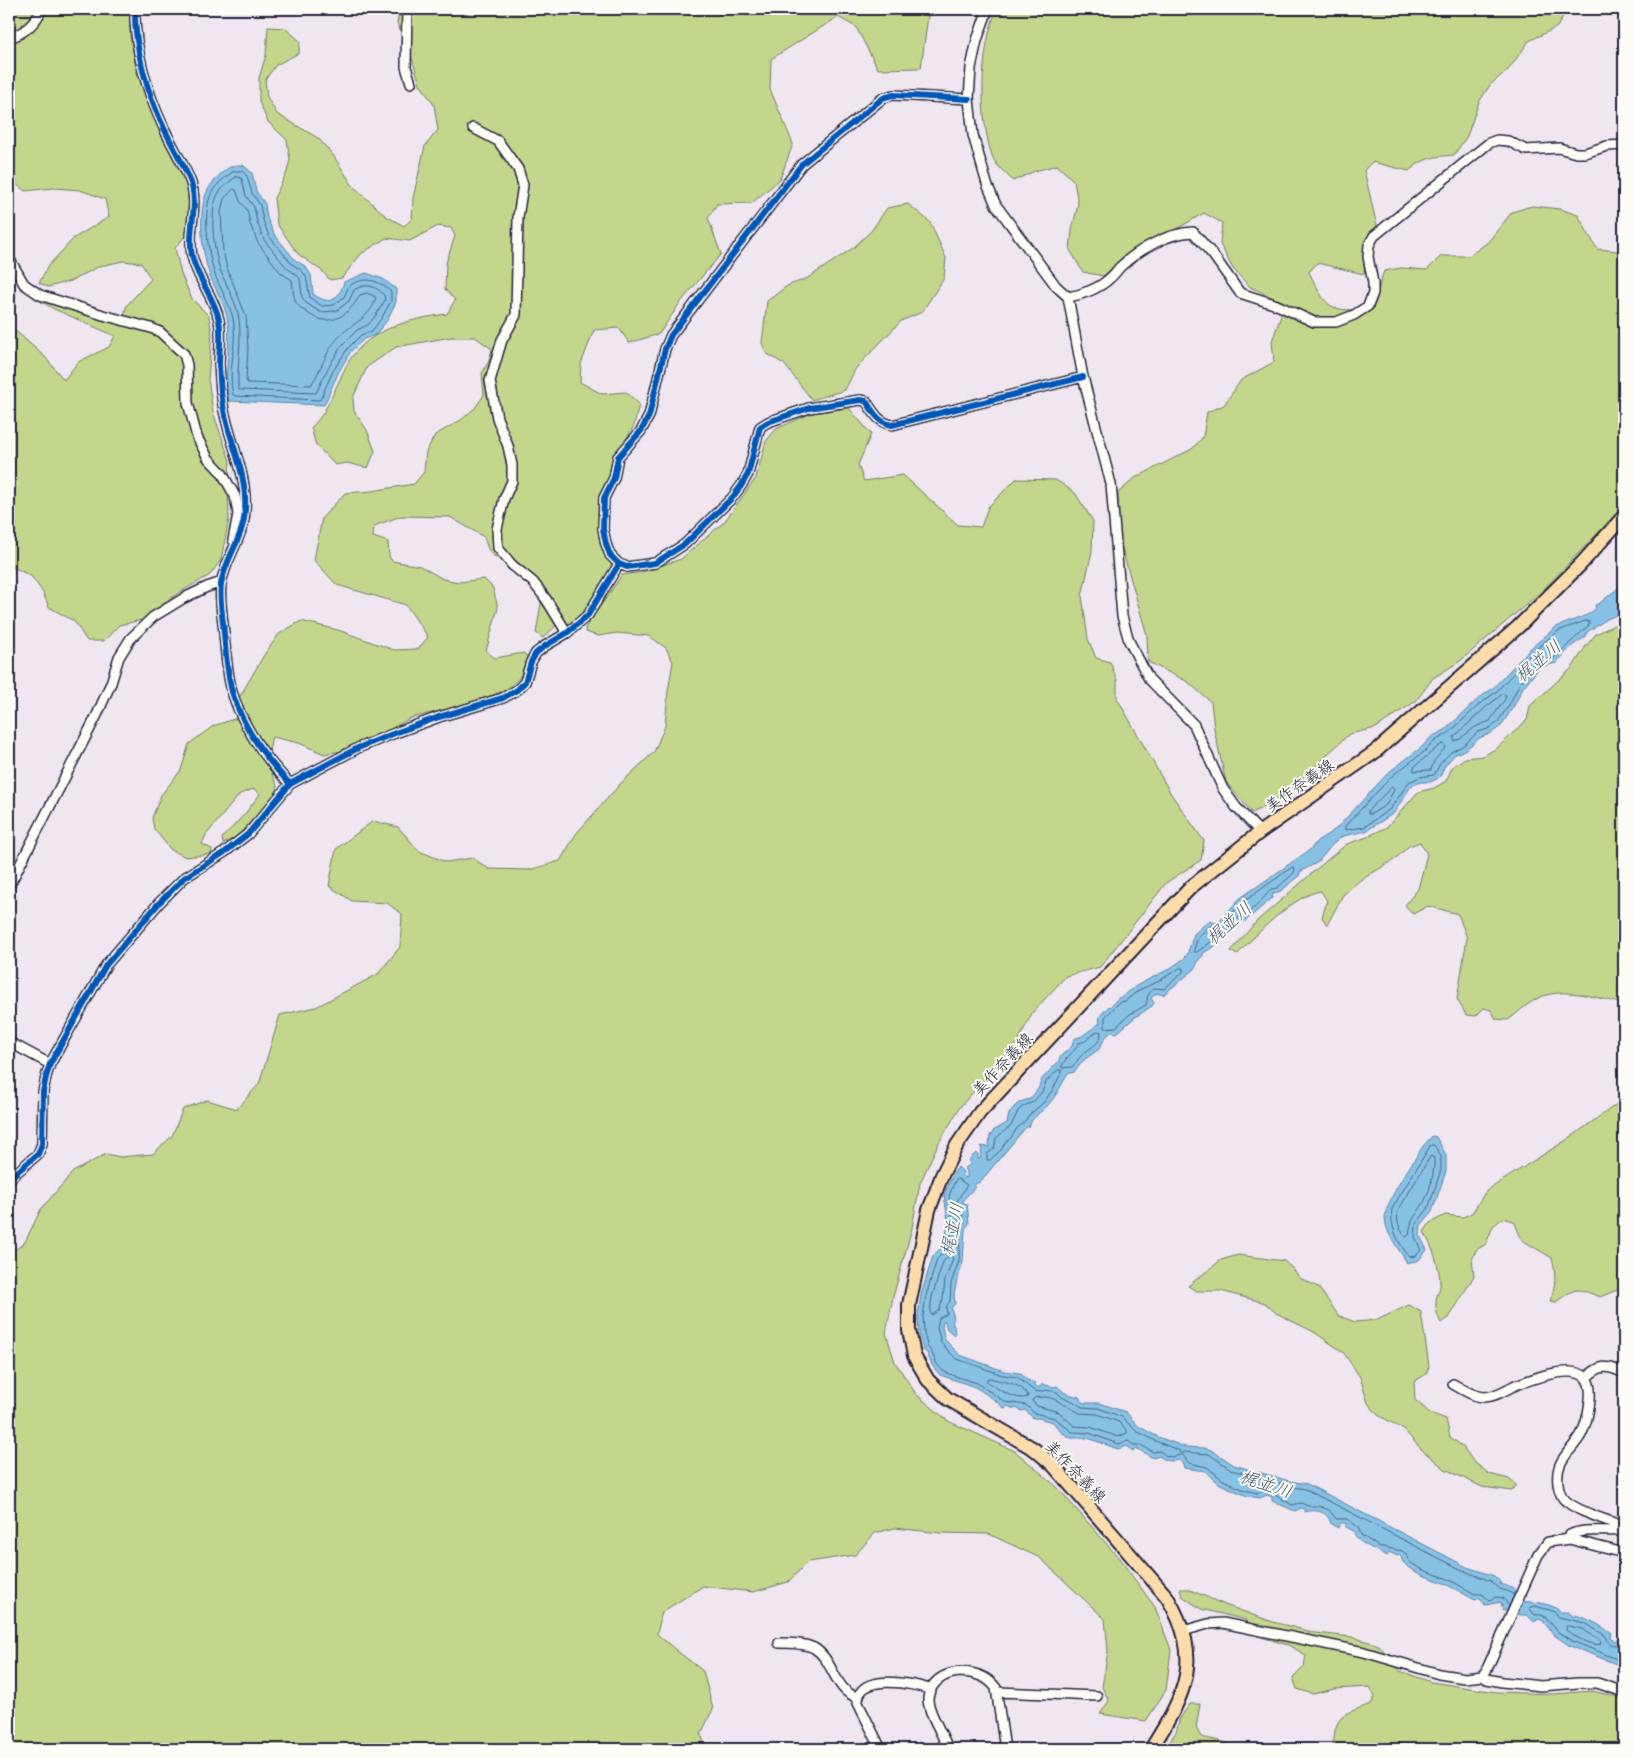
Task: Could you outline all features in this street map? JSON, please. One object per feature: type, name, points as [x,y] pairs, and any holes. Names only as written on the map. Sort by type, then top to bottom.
[{"type":"main road","name":"美作奈義線","points":[[1151,1749],[1178,1705],[1187,1672],[1187,1649],[1178,1615],[1156,1582],[1053,1466],[1034,1449],[948,1399],[928,1380],[914,1356],[908,1330],[909,1305],[930,1210],[942,1175],[957,1145],[980,1112],[1191,887],[1260,832],[1375,752],[1450,688],[1525,620],[1580,565],[1624,516]]},
{"type":"street","points":[[9,38],[20,35],[33,24],[42,9]]},
{"type":"street","points":[[135,9],[137,46],[143,71],[163,126],[190,180],[194,193],[191,232],[192,255],[199,276],[219,318],[221,336],[219,365],[222,400],[229,433],[242,472],[245,510],[242,529],[222,582],[224,629],[232,693],[241,716],[260,750],[290,784]]},
{"type":"street","points":[[407,9],[406,67],[411,83]]},
{"type":"street","points":[[988,9],[977,40],[971,68],[969,99],[973,135],[987,184],[996,205],[1056,286],[1068,297],[1083,377],[1110,484],[1122,616],[1129,641],[1149,679],[1194,725],[1223,789],[1236,807],[1260,832]]},
{"type":"street","points":[[969,99],[894,95],[883,98],[802,164],[671,335],[649,416],[641,431],[618,457],[614,478],[604,498],[603,529],[610,555],[619,564],[628,567],[655,562],[685,544],[732,498],[741,486],[751,464],[760,428],[768,422],[809,408],[860,400],[866,401],[883,423],[892,425],[1083,377]]},
{"type":"street","points":[[473,128],[498,140],[518,169],[523,185],[518,217],[516,315],[502,340],[490,381],[497,418],[508,446],[512,465],[512,481],[504,499],[497,529],[498,548],[512,565],[533,582],[567,633]]},
{"type":"street","points":[[1068,297],[1076,296],[1100,285],[1140,251],[1182,232],[1193,232],[1213,255],[1240,293],[1277,305],[1314,322],[1336,322],[1354,315],[1368,306],[1373,284],[1368,258],[1369,245],[1374,236],[1489,143],[1498,140],[1526,150],[1559,148],[1576,153],[1585,153],[1608,146],[1624,145]]},
{"type":"street","points":[[9,258],[24,284],[40,295],[151,328],[160,332],[184,354],[187,365],[190,410],[197,437],[208,458],[222,473],[235,496],[238,514],[232,553]]},
{"type":"street","points":[[9,1179],[38,1154],[42,1144],[43,1092],[50,1064],[106,966],[159,903],[184,878],[225,852],[248,834],[290,784],[358,748],[394,733],[502,698],[517,690],[525,682],[536,653],[567,633],[588,615],[619,564]]},
{"type":"street","points":[[9,886],[97,715],[111,683],[119,657],[131,638],[153,617],[184,598],[206,587],[222,582]]},
{"type":"street","points":[[9,1042],[50,1064]]},
{"type":"street","points":[[1586,1378],[1595,1369],[1600,1367],[1615,1368],[1624,1373]]},
{"type":"street","points":[[1453,1384],[1483,1397],[1491,1396],[1523,1382],[1551,1374],[1573,1372],[1581,1374],[1586,1378],[1590,1383],[1590,1394],[1585,1422],[1581,1434],[1559,1464],[1558,1488],[1565,1501],[1614,1523],[1622,1531]]},
{"type":"street","points":[[1569,1539],[1570,1535],[1576,1531],[1622,1531]]},
{"type":"street","points":[[1482,1676],[1543,1546],[1548,1542],[1559,1539],[1569,1539],[1624,1553]]},
{"type":"street","points":[[1183,1631],[1208,1624],[1223,1623],[1364,1652],[1440,1674],[1466,1678],[1482,1676],[1502,1682],[1541,1686],[1578,1683],[1597,1684],[1624,1692]]},
{"type":"street","points":[[779,1643],[802,1644],[814,1648],[824,1657],[845,1691],[857,1697]]},
{"type":"street","points":[[948,1749],[942,1733],[930,1712],[928,1698],[934,1683],[940,1678],[967,1672],[978,1674],[991,1680],[997,1692],[1005,1749]]},
{"type":"street","points":[[881,1749],[858,1703],[857,1697],[862,1690],[877,1683],[885,1682],[912,1684],[931,1690]]},
{"type":"street","points":[[997,1692],[1097,1696]]},
{"type":"green space","points":[[9,9],[130,9],[130,36],[137,73],[156,121],[188,188],[190,207],[187,234],[175,248],[181,274],[192,299],[209,316],[212,334],[208,379],[213,412],[230,461],[228,488],[229,519],[221,560],[210,575],[177,594],[142,620],[119,625],[104,641],[87,641],[74,621],[49,607],[42,591],[31,576],[9,565],[9,325],[45,357],[64,380],[78,362],[109,347],[115,336],[40,301],[53,302],[123,319],[127,305],[151,279],[141,263],[123,261],[100,266],[71,281],[48,287],[39,283],[48,266],[74,238],[109,217],[105,199],[80,190],[54,188],[25,191],[9,178]]},
{"type":"green space","points":[[400,9],[929,9],[921,68],[878,69],[856,27],[838,17],[771,59],[770,89],[793,144],[780,179],[752,203],[717,204],[708,218],[721,254],[680,303],[659,334],[629,343],[619,328],[594,330],[581,364],[580,382],[602,394],[626,392],[639,404],[634,426],[613,460],[609,483],[599,502],[598,523],[605,555],[614,567],[577,623],[558,624],[543,638],[536,633],[541,604],[539,585],[509,554],[495,557],[488,549],[484,537],[450,517],[401,516],[374,526],[373,537],[388,542],[389,556],[392,561],[420,566],[443,579],[459,582],[484,579],[493,588],[498,608],[486,651],[495,658],[524,653],[527,657],[520,677],[506,690],[468,704],[411,718],[342,751],[324,754],[299,743],[272,737],[269,762],[277,786],[277,792],[238,836],[223,844],[222,838],[244,815],[260,794],[254,789],[240,794],[206,835],[202,844],[212,849],[211,854],[186,857],[171,850],[154,829],[152,818],[161,795],[181,770],[189,744],[213,726],[237,718],[244,708],[239,698],[264,655],[279,634],[301,621],[338,630],[394,650],[418,649],[428,637],[406,605],[337,585],[314,560],[322,518],[345,493],[372,491],[414,484],[424,472],[426,452],[435,435],[461,420],[475,408],[484,395],[482,373],[489,361],[492,349],[475,337],[451,337],[396,347],[367,367],[353,398],[354,411],[367,430],[375,451],[368,468],[347,463],[335,465],[316,445],[311,428],[324,412],[349,361],[368,340],[406,322],[447,314],[455,300],[445,289],[446,263],[455,236],[451,228],[438,226],[410,241],[386,238],[361,254],[342,278],[330,280],[322,271],[298,254],[277,224],[274,198],[287,172],[290,160],[287,140],[268,122],[259,102],[259,78],[266,55],[268,27],[285,28],[300,41],[299,53],[276,65],[265,80],[267,97],[277,114],[318,138],[333,155],[353,186],[386,216],[404,226],[412,219],[413,198],[425,146],[438,130],[434,105],[420,84],[410,52],[397,23]]},
{"type":"green space","points":[[997,9],[1561,9],[1563,17],[1557,27],[1529,41],[1509,69],[1490,85],[1479,102],[1467,136],[1454,155],[1430,158],[1409,171],[1372,162],[1364,170],[1377,226],[1367,248],[1364,274],[1317,263],[1309,272],[1320,294],[1331,306],[1346,310],[1371,308],[1384,271],[1401,268],[1427,270],[1441,256],[1469,256],[1488,242],[1512,212],[1532,206],[1560,209],[1578,215],[1597,249],[1618,251],[1624,246],[1624,506],[1541,592],[1459,662],[1433,678],[1416,701],[1376,728],[1349,734],[1282,798],[1252,813],[1226,782],[1214,729],[1211,702],[1188,682],[1148,662],[1147,635],[1120,542],[1118,493],[1135,478],[1192,449],[1203,437],[1207,412],[1224,405],[1241,380],[1274,362],[1272,341],[1281,316],[1283,302],[1250,287],[1233,269],[1220,244],[1222,223],[1204,213],[1175,230],[1133,250],[1103,276],[1083,272],[1070,250],[1078,204],[1074,181],[1057,165],[1035,171],[1013,181],[993,158],[985,123],[983,83],[987,43]]},
{"type":"green space","points":[[908,204],[930,222],[946,258],[944,278],[922,312],[901,321],[856,368],[845,390],[812,400],[784,364],[766,353],[762,343],[767,301],[787,286],[808,278],[853,248],[872,230],[887,208]]},
{"type":"green space","points":[[849,408],[871,434],[858,465],[864,481],[903,475],[958,525],[981,527],[988,507],[1016,479],[1056,480],[1075,493],[1093,521],[1092,551],[1082,596],[1088,639],[1096,658],[1110,662],[1117,680],[1117,698],[1171,794],[1204,841],[1201,860],[1167,882],[1100,967],[1066,976],[1032,1013],[1018,1042],[960,1107],[938,1144],[920,1183],[912,1228],[893,1297],[886,1333],[895,1362],[916,1394],[948,1421],[1015,1451],[1057,1487],[1119,1558],[1155,1607],[1171,1650],[1166,1690],[1146,1721],[1100,1714],[1109,1701],[1102,1687],[1108,1651],[1105,1619],[1040,1558],[989,1534],[940,1533],[895,1528],[875,1533],[855,1555],[808,1562],[788,1582],[753,1592],[703,1586],[662,1612],[657,1634],[703,1671],[713,1709],[701,1734],[706,1749],[9,1749],[9,1255],[25,1242],[41,1209],[73,1172],[106,1154],[120,1157],[153,1154],[172,1136],[183,1109],[207,1100],[237,1109],[259,1084],[280,1015],[316,1007],[378,974],[400,947],[402,914],[387,903],[352,901],[329,886],[336,849],[373,821],[398,827],[419,851],[446,862],[473,858],[489,869],[529,870],[560,861],[576,834],[620,784],[654,752],[665,726],[673,662],[666,648],[649,636],[617,633],[598,636],[586,632],[585,628],[622,575],[643,572],[681,559],[724,522],[756,478],[766,441],[776,429],[812,413]]},
{"type":"green space","points":[[1624,620],[1624,1004],[1578,994],[1554,993],[1533,1001],[1508,1020],[1496,1019],[1491,1010],[1484,1008],[1476,1016],[1466,1015],[1457,999],[1467,938],[1458,914],[1428,906],[1413,914],[1405,905],[1418,889],[1427,854],[1420,842],[1409,846],[1394,860],[1359,881],[1343,895],[1327,925],[1322,917],[1327,901],[1321,891],[1299,900],[1287,908],[1264,927],[1237,955],[1231,951],[1257,921],[1347,844],[1387,827],[1418,792],[1434,788],[1446,781],[1453,766],[1465,758],[1483,756],[1497,748],[1527,720],[1530,706],[1572,668],[1596,634]]},
{"type":"green space","points":[[1624,1099],[1624,1294],[1617,1290],[1600,1297],[1577,1290],[1568,1293],[1556,1302],[1550,1301],[1555,1280],[1552,1258],[1522,1240],[1514,1221],[1503,1218],[1493,1226],[1486,1244],[1476,1250],[1472,1260],[1474,1276],[1449,1318],[1441,1323],[1436,1306],[1440,1287],[1439,1271],[1433,1251],[1424,1232],[1430,1223],[1445,1215],[1463,1217],[1472,1213],[1486,1191],[1571,1137]]},
{"type":"green space","points":[[1238,1255],[1284,1261],[1300,1278],[1318,1287],[1339,1316],[1355,1322],[1377,1320],[1409,1305],[1421,1312],[1429,1366],[1426,1374],[1414,1382],[1415,1400],[1430,1413],[1446,1419],[1450,1437],[1463,1447],[1473,1461],[1489,1474],[1509,1479],[1516,1485],[1512,1491],[1482,1487],[1445,1469],[1421,1449],[1404,1430],[1378,1415],[1368,1403],[1360,1377],[1343,1352],[1314,1332],[1276,1313],[1265,1303],[1221,1291],[1196,1291],[1188,1286],[1221,1260]]},
{"type":"green space","points":[[1180,1589],[1188,1589],[1225,1605],[1273,1622],[1316,1633],[1352,1637],[1379,1645],[1400,1671],[1431,1682],[1496,1692],[1554,1694],[1592,1691],[1623,1698],[1624,1749],[1330,1749],[1336,1727],[1341,1718],[1350,1712],[1371,1704],[1375,1697],[1370,1687],[1334,1689],[1313,1694],[1297,1689],[1293,1678],[1304,1667],[1306,1655],[1288,1645],[1258,1636],[1246,1620],[1201,1609],[1182,1596]]},
{"type":"green space","points":[[1190,1704],[1200,1704],[1196,1728],[1201,1737],[1224,1742],[1239,1749],[1164,1749],[1176,1732],[1180,1718]]},
{"type":"water","points":[[243,165],[252,173],[256,191],[265,204],[267,218],[274,234],[295,260],[305,266],[311,275],[313,294],[324,300],[333,300],[339,294],[344,282],[366,273],[383,279],[396,289],[396,302],[386,322],[375,335],[364,339],[351,351],[338,373],[324,405],[229,401],[227,391],[228,322],[223,304],[207,267],[203,245],[202,220],[205,198],[212,183],[229,168]]},
{"type":"water","name":"梶並川","points":[[1624,583],[1624,597],[1617,605],[1624,604],[1624,612],[1607,619],[1587,632],[1585,637],[1572,646],[1556,663],[1540,667],[1523,687],[1501,726],[1454,755],[1437,779],[1411,786],[1394,813],[1366,831],[1343,836],[1332,845],[1318,862],[1300,872],[1299,876],[1282,890],[1275,894],[1273,893],[1272,898],[1243,923],[1236,924],[1214,947],[1203,953],[1195,969],[1163,995],[1157,993],[1151,998],[1154,1003],[1152,1006],[1117,1033],[1111,1032],[1099,1049],[1084,1060],[1074,1072],[1067,1074],[1051,1102],[1034,1117],[1029,1127],[1026,1127],[980,1182],[975,1184],[975,1187],[962,1202],[967,1204],[969,1223],[965,1229],[963,1262],[954,1294],[955,1304],[951,1308],[954,1318],[952,1323],[955,1336],[947,1329],[945,1321],[942,1327],[945,1340],[960,1355],[1004,1371],[1020,1373],[1027,1380],[1035,1383],[1035,1387],[1040,1387],[1042,1384],[1057,1386],[1065,1393],[1079,1397],[1083,1403],[1099,1403],[1126,1412],[1138,1426],[1158,1437],[1185,1447],[1211,1450],[1234,1465],[1289,1481],[1307,1484],[1467,1567],[1494,1576],[1502,1583],[1500,1584],[1515,1590],[1525,1602],[1549,1605],[1560,1612],[1568,1612],[1574,1617],[1575,1615],[1585,1618],[1612,1634],[1611,1638],[1614,1641],[1618,1639],[1624,1640],[1624,1667],[1570,1646],[1554,1635],[1543,1621],[1539,1619],[1534,1622],[1527,1615],[1503,1610],[1501,1602],[1485,1605],[1480,1598],[1475,1600],[1444,1583],[1422,1575],[1409,1568],[1403,1562],[1400,1555],[1397,1556],[1389,1552],[1387,1556],[1367,1546],[1355,1536],[1354,1531],[1346,1527],[1346,1523],[1340,1523],[1338,1528],[1331,1524],[1327,1516],[1321,1512],[1305,1512],[1301,1508],[1295,1511],[1272,1501],[1272,1497],[1267,1495],[1260,1498],[1247,1496],[1220,1484],[1205,1471],[1184,1468],[1179,1460],[1168,1461],[1159,1456],[1153,1458],[1138,1449],[1133,1451],[1127,1446],[1118,1449],[1088,1438],[1071,1438],[1061,1432],[1053,1422],[1033,1418],[1025,1410],[1022,1411],[1009,1406],[1004,1408],[975,1387],[940,1375],[933,1367],[927,1353],[923,1350],[918,1316],[921,1295],[933,1256],[942,1247],[947,1230],[948,1221],[944,1195],[952,1176],[958,1167],[963,1172],[964,1177],[967,1178],[965,1168],[970,1165],[970,1158],[976,1153],[978,1154],[978,1159],[980,1159],[982,1150],[980,1146],[989,1147],[990,1135],[993,1134],[993,1131],[1007,1123],[1009,1114],[1014,1107],[1020,1102],[1030,1099],[1038,1089],[1042,1079],[1072,1046],[1074,1039],[1082,1036],[1100,1023],[1099,1017],[1118,998],[1182,960],[1187,955],[1194,934],[1207,922],[1215,923],[1220,921],[1239,899],[1311,849],[1317,841],[1336,829],[1389,772],[1422,747],[1431,737],[1445,730],[1478,699],[1493,688],[1532,647],[1556,627],[1587,615],[1596,609],[1595,605]]},
{"type":"water","points":[[1432,1136],[1436,1137],[1446,1155],[1446,1171],[1432,1212],[1421,1225],[1420,1236],[1427,1250],[1419,1260],[1407,1263],[1387,1230],[1386,1211],[1401,1181]]},
{"type":"cycle path","points":[[135,9],[139,54],[147,85],[167,135],[191,183],[194,201],[191,238],[192,256],[198,273],[214,304],[219,320],[221,394],[224,412],[243,481],[245,496],[244,520],[221,584],[221,609],[229,680],[238,708],[249,731],[272,764],[290,784]]},
{"type":"cycle path","points":[[969,99],[893,95],[883,98],[802,164],[671,335],[665,349],[649,416],[641,431],[618,457],[614,478],[604,498],[603,529],[610,555],[619,564],[627,567],[655,563],[685,544],[732,498],[741,486],[748,474],[760,427],[768,422],[809,408],[860,400],[866,401],[880,419],[892,425],[1083,377]]},
{"type":"cycle path","points":[[9,1179],[38,1154],[42,1144],[43,1092],[50,1064],[106,965],[159,903],[184,878],[225,852],[248,834],[290,784],[358,748],[439,717],[503,698],[517,690],[525,682],[536,653],[567,633],[588,615],[619,564]]}]
